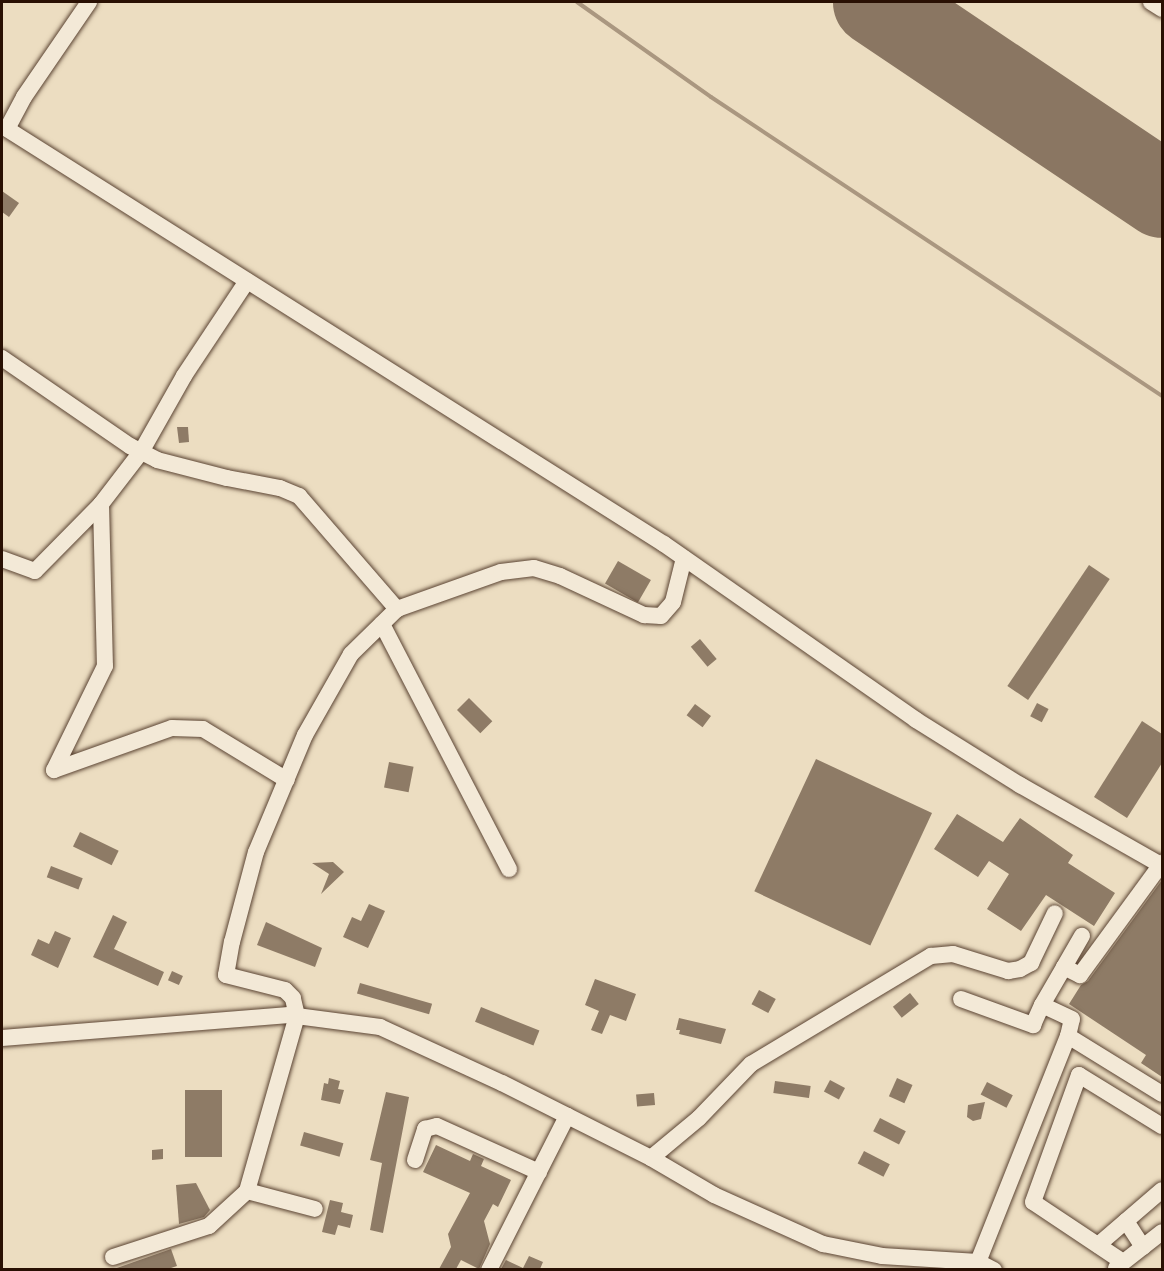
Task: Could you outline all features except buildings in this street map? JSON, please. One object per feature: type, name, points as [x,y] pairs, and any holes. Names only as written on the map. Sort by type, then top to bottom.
[{"type":"street","points":[[89,2],[4,126],[684,558],[916,720],[1020,785],[1162,864],[1080,975],[1064,967]]},
{"type":"street","points":[[1151,2],[1162,9]]},
{"type":"street","points":[[2,559],[35,571],[101,504],[141,452],[184,376],[247,281]]},
{"type":"street","points":[[2,358],[141,452],[173,465],[280,488],[299,496],[397,609]]},
{"type":"street","points":[[101,504],[105,666],[54,771],[172,728],[203,729],[287,780]]},
{"type":"street","points":[[113,1257],[209,1226],[247,1191],[297,1016],[293,998],[285,990],[226,975],[232,942],[256,852],[305,735],[351,654],[397,609],[501,572],[534,568],[560,576],[644,615],[661,616],[673,602],[684,558]]},
{"type":"street","points":[[382,624],[509,869]]},
{"type":"street","points":[[651,1158],[699,1118],[751,1064],[931,956],[953,954],[1008,971],[1020,969],[1031,963],[1055,914]]},
{"type":"street","points":[[961,999],[1033,1025],[1082,936]]},
{"type":"street","points":[[2,1038],[297,1016],[380,1027],[651,1158],[714,1195],[824,1244],[882,1256],[986,1266],[1068,1036],[1072,1019],[1042,1005]]},
{"type":"street","points":[[1068,1036],[1162,1094]]},
{"type":"street","points":[[1162,1126],[1079,1075],[1033,1202],[1098,1245],[1118,1266],[1162,1232]]},
{"type":"street","points":[[489,1269],[567,1116]]},
{"type":"street","points":[[415,1160],[425,1129],[437,1125],[539,1172]]},
{"type":"street","points":[[1098,1245],[1162,1190]]},
{"type":"street","points":[[247,1191],[315,1209]]},
{"type":"street","points":[[1125,1221],[1143,1247]]},
{"type":"waterway","points":[[577,2],[711,97],[1162,396]]},
{"type":"runway","points":[[876,2],[1162,194]]}]
